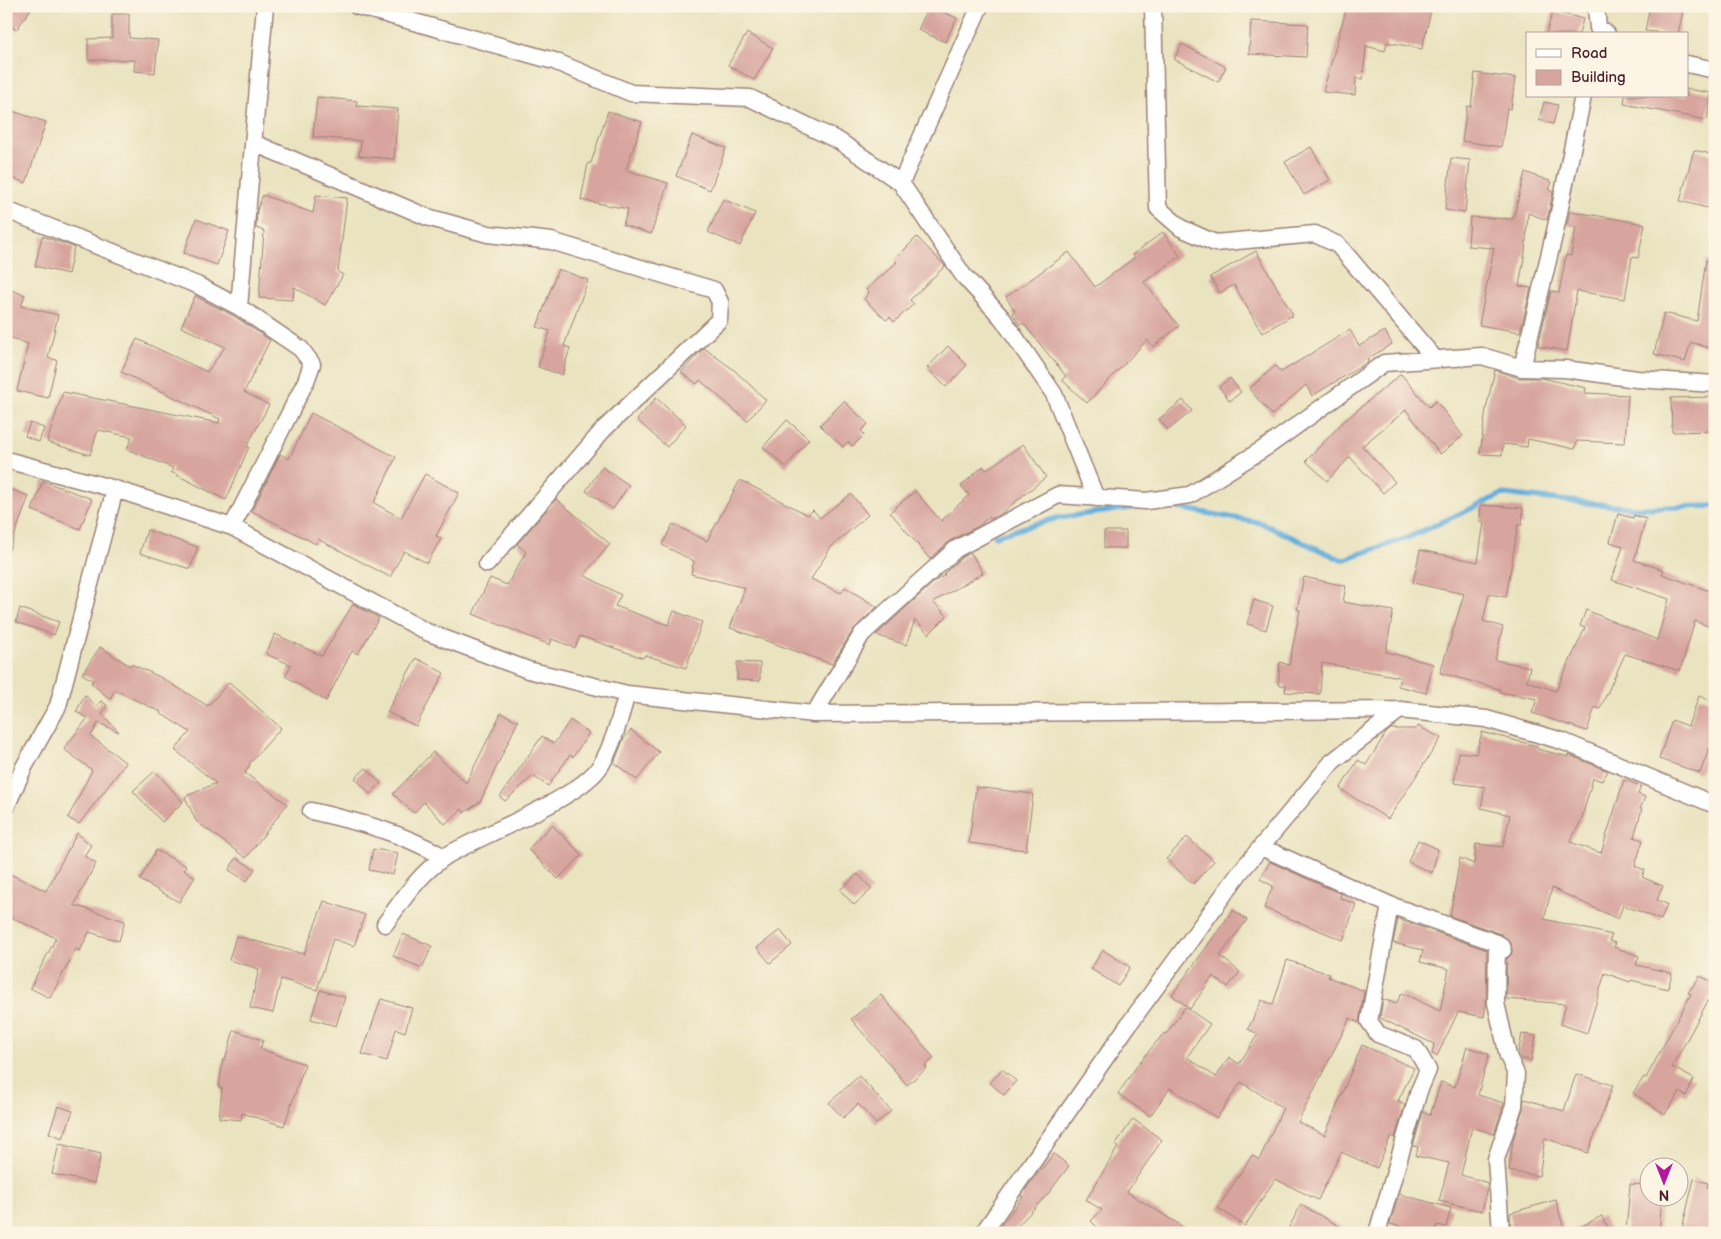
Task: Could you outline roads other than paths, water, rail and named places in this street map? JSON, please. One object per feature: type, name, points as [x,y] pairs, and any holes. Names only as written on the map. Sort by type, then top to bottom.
[{"type":"street","points":[[239,307],[265,6]]},
{"type":"street","points":[[357,6],[554,62],[631,93],[750,98],[839,141],[901,183],[963,274],[1002,318],[1054,394],[1096,498]]},
{"type":"street","points":[[901,183],[980,6]]},
{"type":"street","points":[[1153,6],[1158,208],[1181,228],[1215,243],[1315,234],[1338,245],[1435,359]]},
{"type":"street","points":[[1596,6],[1600,32]]},
{"type":"street","points":[[1688,64],[1715,70]]},
{"type":"street","points":[[1522,368],[1556,226],[1583,98]]},
{"type":"street","points":[[254,143],[427,217],[488,234],[551,241],[714,290],[720,302],[718,320],[604,429],[487,564]]},
{"type":"street","points":[[6,210],[197,285],[239,307],[301,349],[312,364],[306,381],[232,527]]},
{"type":"street","points":[[814,714],[862,634],[956,549],[1058,495],[1146,501],[1190,495],[1268,446],[1384,363],[1482,356],[1522,368],[1565,369],[1638,379],[1715,384]]},
{"type":"street","points":[[6,460],[115,489],[232,527],[427,632],[528,670],[627,694],[814,714],[1400,710],[1486,719],[1562,742],[1715,805]]},
{"type":"street","points":[[6,807],[24,767],[58,706],[115,489]]},
{"type":"street","points":[[385,924],[423,874],[444,857],[580,787],[600,766],[613,739],[627,694]]},
{"type":"street","points":[[983,1233],[1129,1024],[1261,847],[1332,761],[1400,710]]},
{"type":"street","points":[[311,811],[369,824],[413,839],[444,857]]},
{"type":"street","points":[[1261,847],[1390,905],[1497,943],[1502,946],[1506,958]]},
{"type":"street","points":[[1377,1233],[1419,1091],[1428,1070],[1416,1049],[1378,1034],[1369,1021],[1390,905]]},
{"type":"street","points":[[1497,943],[1496,1003],[1508,1056],[1516,1074],[1514,1106],[1496,1159],[1501,1233]]},
{"type":"waterway","points":[[1162,505],[1261,523],[1342,560],[1407,538],[1503,494],[1636,508],[1715,506]]},
{"type":"waterway","points":[[995,536],[1057,518],[1138,507]]}]
